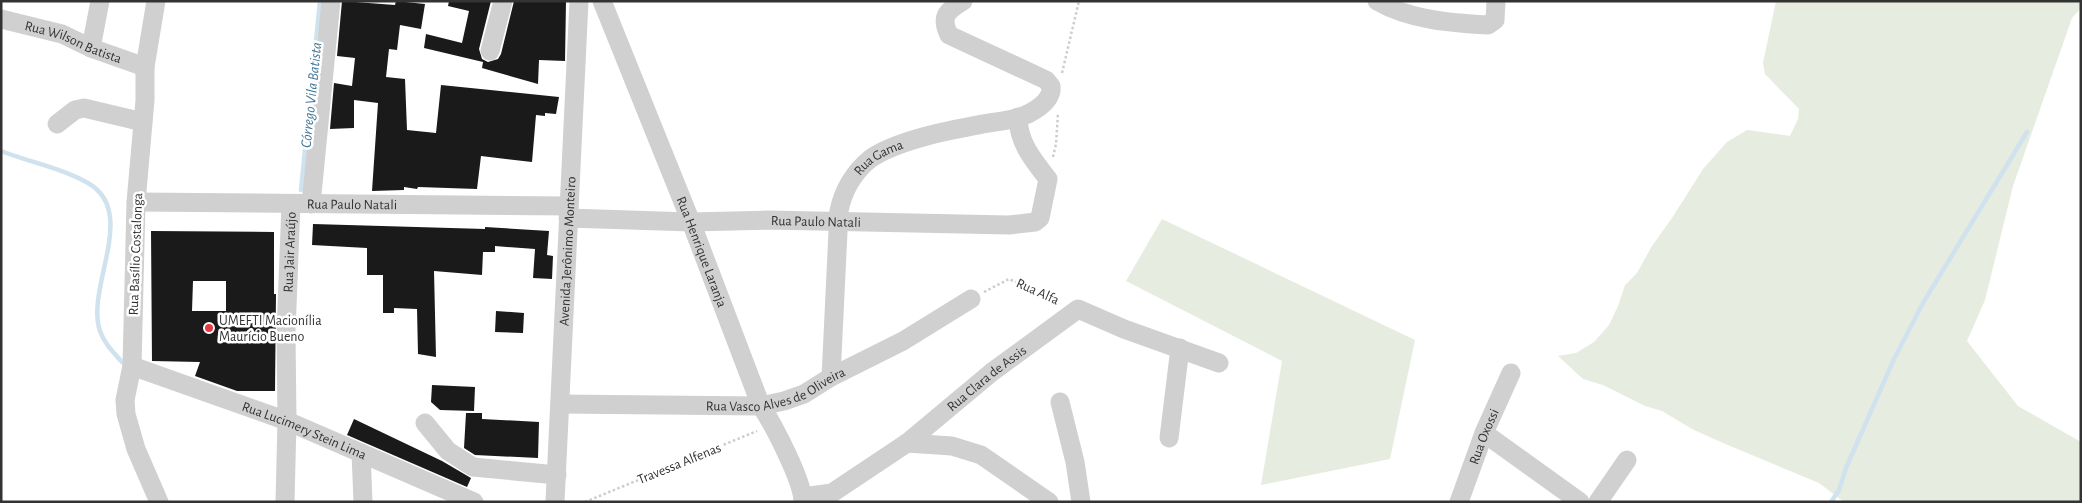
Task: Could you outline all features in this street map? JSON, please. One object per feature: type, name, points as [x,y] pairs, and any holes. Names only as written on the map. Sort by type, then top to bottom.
[{"type":"street","points":[[91,48],[100,1]]},
{"type":"street","name":"Rua Basílio Costalonga","points":[[156,1],[145,67],[143,122],[136,202],[132,366],[126,400],[126,414],[136,449],[159,502]]},
{"type":"street","name":"Rua Jair Araújo","points":[[311,204],[331,1]]},
{"type":"street","points":[[490,51],[503,1]]},
{"type":"street","name":"Avenida Jerônimo Monteiro","points":[[556,502],[579,1]]},
{"type":"street","name":"Rua Henrique Laranja","points":[[602,1],[691,222],[761,406],[773,425],[803,499]]},
{"type":"street","name":"Rua Gama","points":[[831,377],[839,222],[842,199],[851,180],[870,160],[891,148],[954,129],[1018,117],[1044,103],[1050,97],[1051,86],[1046,80],[949,35],[944,26],[945,16],[952,8],[963,1]]},
{"type":"street","points":[[1377,1],[1401,12],[1418,17],[1488,25],[1495,20],[1496,1]]},
{"type":"street","name":"Rua Wilson Batista","points":[[1,19],[62,34],[91,48],[145,67]]},
{"type":"street","points":[[56,124],[75,110],[84,108],[143,122]]},
{"type":"street","points":[[1018,117],[1018,129],[1026,150],[1046,188]]},
{"type":"street","name":"Rua Paulo Natali","points":[[136,202],[311,204],[569,212],[691,222],[769,220],[1009,225],[1035,222],[1040,218],[1046,188]]},
{"type":"street","name":"Rua Jair Araújo","points":[[285,502],[287,421],[286,332],[291,204]]},
{"type":"street","name":"Rua Vasco Alves de Oliveira","points":[[560,404],[761,406],[784,401],[804,394],[831,377],[903,341],[971,299]]},
{"type":"street","points":[[1078,309],[1219,363]]},
{"type":"street","name":"Rua Clara de Assis","points":[[803,499],[832,493],[907,443],[992,372],[1078,309]]},
{"type":"street","points":[[1168,438],[1180,348]]},
{"type":"street","name":"Rua Lucimery Stein Lima","points":[[132,366],[287,421],[474,502]]},
{"type":"street","name":"Rua Oxossi","points":[[1459,502],[1484,433],[1511,373]]},
{"type":"street","points":[[1060,402],[1075,462],[1080,502]]},
{"type":"street","points":[[425,422],[448,451],[473,467],[557,475]]},
{"type":"street","points":[[1484,433],[1580,502]]},
{"type":"street","points":[[907,443],[952,446],[981,456],[1049,502]]},
{"type":"street","points":[[361,453],[363,502]]},
{"type":"street","points":[[1598,502],[1627,460]]},
{"type":"path","points":[[1061,78],[1079,1]]},
{"type":"path","points":[[1046,188],[1056,144],[1059,107]]},
{"type":"path","name":"Rua Alfa","points":[[971,299],[1009,279],[1078,309]]},
{"type":"path","name":"Travessa Alfenas","points":[[585,502],[773,425]]},
{"type":"shaded area","points":[[1776,1],[2081,1],[2081,8],[2072,18],[2013,186],[1985,300],[1967,341],[2018,406],[2081,442],[2081,502],[1844,502],[1819,483],[1692,429],[1662,411],[1645,406],[1603,385],[1583,379],[1558,356],[1576,353],[1594,342],[1609,325],[1625,285],[1637,273],[1652,246],[1703,169],[1727,142],[1747,130],[1790,136],[1798,119],[1799,109],[1765,74],[1763,63]]},
{"type":"shaded area","points":[[1162,219],[1415,340],[1390,459],[1261,485],[1282,361],[1126,281]]},
{"type":"building","points":[[342,1],[395,5],[396,1],[425,4],[421,29],[400,25],[397,50],[389,49],[386,77],[405,79],[407,130],[436,133],[441,85],[559,97],[556,114],[545,113],[545,116],[536,115],[532,162],[481,156],[477,189],[418,187],[417,189],[404,187],[404,190],[372,191],[378,103],[354,100],[354,128],[330,129],[334,83],[352,86],[355,58],[337,56]]},
{"type":"building","points":[[449,1],[491,1],[479,49],[482,59],[488,62],[498,59],[501,54],[514,1],[566,1],[565,61],[539,60],[538,84],[482,68],[483,62],[424,48],[426,34],[462,43],[469,11],[448,6]]},
{"type":"building","points":[[313,224],[485,229],[485,227],[549,231],[547,255],[553,256],[552,279],[533,278],[535,249],[495,246],[495,252],[483,252],[482,275],[434,271],[436,357],[418,354],[417,309],[394,308],[394,313],[383,313],[383,275],[367,275],[367,248],[312,245]]},
{"type":"building","name":"UMEFTI Macionília Maurício Bueno","points":[[151,231],[274,232],[274,294],[276,294],[275,391],[237,391],[195,376],[200,362],[152,361]],"holes":[[[193,281],[226,281],[226,311],[192,311]]]},
{"type":"building","points":[[496,311],[524,313],[523,333],[495,332]]},
{"type":"building","points":[[432,385],[475,387],[474,411],[440,410],[431,402]]},
{"type":"building","points":[[466,413],[482,413],[482,419],[539,422],[538,458],[475,455],[464,448]]},
{"type":"building","points":[[354,419],[442,461],[471,478],[467,487],[347,435]]},
{"type":"waterway","name":"Córrego Vila Batista","points":[[301,190],[320,1]]},
{"type":"waterway","points":[[1831,502],[1839,490],[1846,468],[1894,359],[1923,303],[2027,132]]},
{"type":"waterway","points":[[1,151],[78,178],[88,183],[103,196],[109,212],[110,231],[97,313],[102,335],[109,347],[122,362]]},
{"type":"place","name":"UMEFTI Macionília Maurício Bueno","points":[[209,328]]}]
